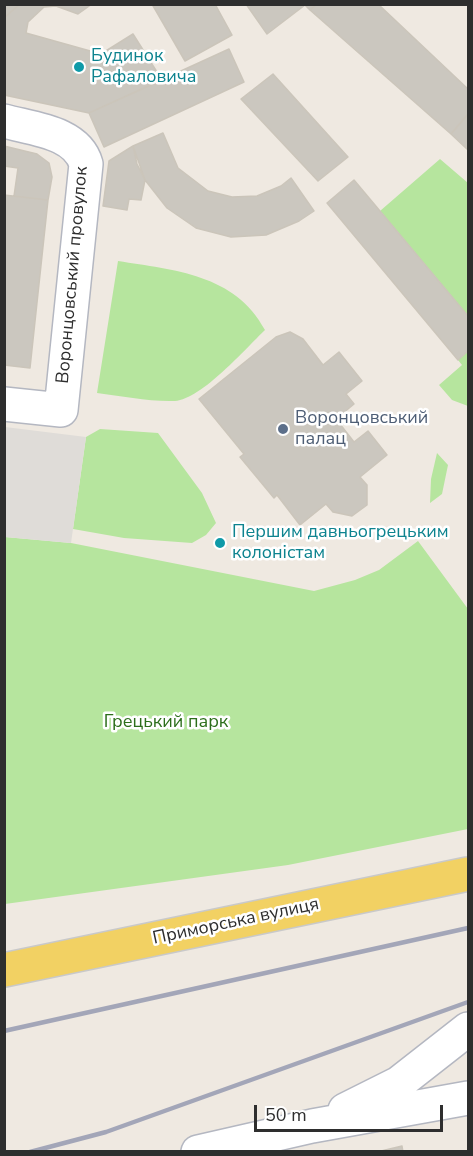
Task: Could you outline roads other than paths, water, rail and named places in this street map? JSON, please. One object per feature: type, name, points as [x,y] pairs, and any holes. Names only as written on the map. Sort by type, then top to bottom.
[{"type":"main road","name":"Приморська вулиця","points":[[4,970],[468,874]]},
{"type":"street","name":"Воронцовський провулок","points":[[4,121],[63,138],[83,153],[86,164],[61,410],[4,404]]},
{"type":"street","points":[[312,1126],[399,1083],[468,1029]]},
{"type":"street","points":[[198,1152],[312,1126],[468,1098]]},
{"type":"railway","points":[[4,1031],[468,928]]},
{"type":"railway","points":[[30,1152],[106,1132],[468,1002]]},
{"type":"place","name":"Будинок Рафаловича","points":[[79,67]]},
{"type":"place","name":"Воронцовський палац","points":[[283,429]]},
{"type":"place","name":"Першим давньогрецьким колоністам","points":[[220,543]]},
{"type":"park label","name":"Грецький парк","points":[[166,723]]}]
